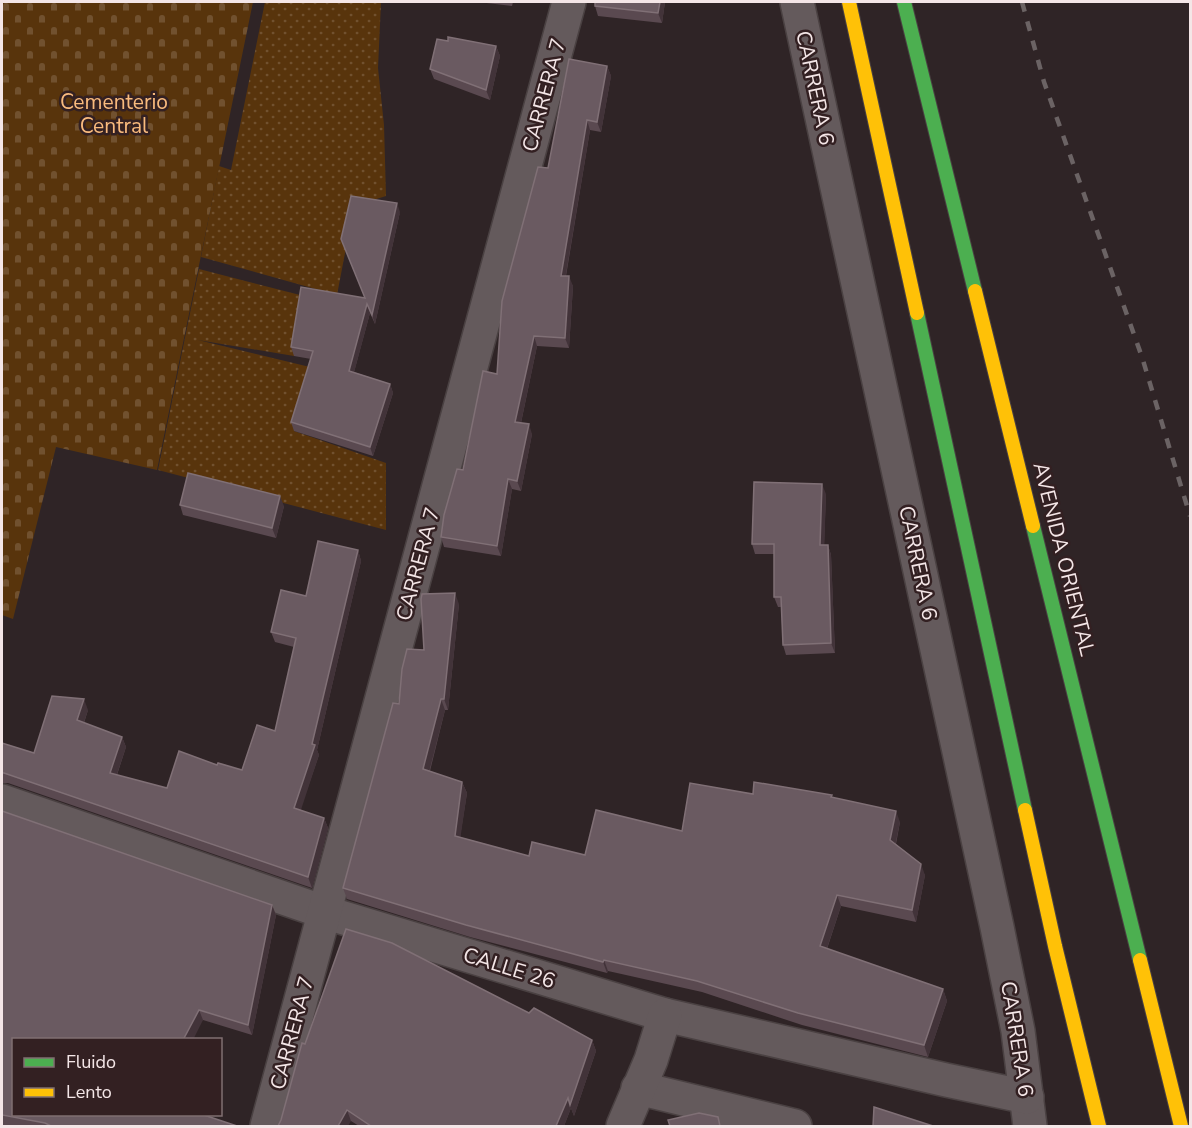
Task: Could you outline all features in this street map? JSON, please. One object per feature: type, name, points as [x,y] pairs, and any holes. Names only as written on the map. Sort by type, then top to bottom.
[{"type":"main road","points":[[849,2],[1055,946],[1099,1126]]},
{"type":"main road","name":"AVENIDA ORIENTAL","points":[[904,2],[1181,1126]]},
{"type":"street","name":"CARRERA 7","points":[[267,1126],[570,2]]},
{"type":"street","name":"CARRERA 6","points":[[796,2],[997,927],[1018,1031],[1028,1112]]},
{"type":"street","name":"CALLE 26","points":[[2,801],[324,912],[665,1015],[946,1080],[1028,1112]]},
{"type":"street","points":[[623,1126],[651,1060],[665,1015]]},
{"type":"street","points":[[638,1088],[795,1126]]},
{"type":"green space","name":"Cementerio Central","points":[[2,2],[253,2],[157,470],[56,447],[13,619],[2,615]]},
{"type":"green space","points":[[265,2],[381,2],[378,68],[384,125],[386,196],[354,206],[337,295],[201,257],[219,166],[231,170]]},
{"type":"green space","points":[[199,269],[304,296],[294,356],[198,340],[314,368],[294,431],[386,463],[386,530],[158,470]]},
{"type":"building","points":[[595,2],[660,2],[658,13],[595,6]]},
{"type":"building","points":[[448,37],[496,46],[486,90],[430,69],[437,39],[448,41]]},
{"type":"building","points":[[569,59],[607,66],[597,122],[587,120],[561,276],[569,276],[565,338],[534,336],[515,422],[529,424],[517,481],[508,479],[497,546],[441,537],[444,515],[457,469],[463,470],[483,371],[497,374],[502,301],[538,167],[548,168]]},
{"type":"building","points":[[351,196],[397,203],[372,315],[367,304],[349,371],[390,384],[370,447],[291,422],[313,351],[291,347],[301,287],[365,298],[341,239]]},
{"type":"building","points":[[188,473],[280,496],[272,528],[180,505]]},
{"type":"building","points":[[754,482],[822,484],[820,545],[828,545],[831,643],[783,645],[781,597],[774,597],[774,544],[752,544]]},
{"type":"building","points":[[318,541],[358,550],[312,744],[315,745],[294,808],[324,818],[308,877],[2,773],[2,743],[34,753],[52,696],[84,699],[77,720],[122,737],[110,773],[167,788],[179,751],[217,765],[218,763],[242,770],[257,725],[275,731],[296,638],[271,632],[281,590],[306,596]]},
{"type":"building","points":[[455,593],[444,699],[441,699],[423,769],[462,782],[455,836],[529,856],[532,842],[585,855],[596,810],[682,831],[690,783],[753,794],[754,782],[832,795],[831,797],[896,811],[890,840],[921,864],[912,910],[837,895],[820,946],[943,989],[924,1045],[798,1013],[697,981],[604,960],[603,962],[466,925],[343,888],[393,703],[399,704],[402,669],[407,649],[424,650],[422,594]]},
{"type":"building","points":[[2,811],[272,905],[248,1025],[199,1010],[184,1038],[12,1038],[12,1116],[207,1116],[237,1126],[51,1126],[2,1115]]},
{"type":"building","points":[[346,929],[392,943],[529,1013],[534,1008],[592,1040],[570,1105],[568,1098],[556,1126],[371,1126],[347,1110],[338,1126],[278,1126],[302,1043],[305,1044]]},
{"type":"building","points":[[874,1107],[933,1126],[873,1126]]},
{"type":"building","points":[[699,1113],[718,1117],[720,1126],[670,1126],[668,1120]]},
{"type":"railway","points":[[1022,2],[1044,82],[1142,357],[1190,516]]},
{"type":"traffic: fast","points":[[904,2],[975,291]]},
{"type":"traffic: fast","points":[[917,313],[1025,810]]},
{"type":"traffic: fast","points":[[1033,526],[1140,960]]},
{"type":"traffic: slow","points":[[849,2],[917,313]]},
{"type":"traffic: slow","points":[[975,291],[1033,526]]},
{"type":"traffic: slow","points":[[1025,810],[1099,1126]]},
{"type":"traffic: slow","points":[[1140,960],[1181,1126]]}]
